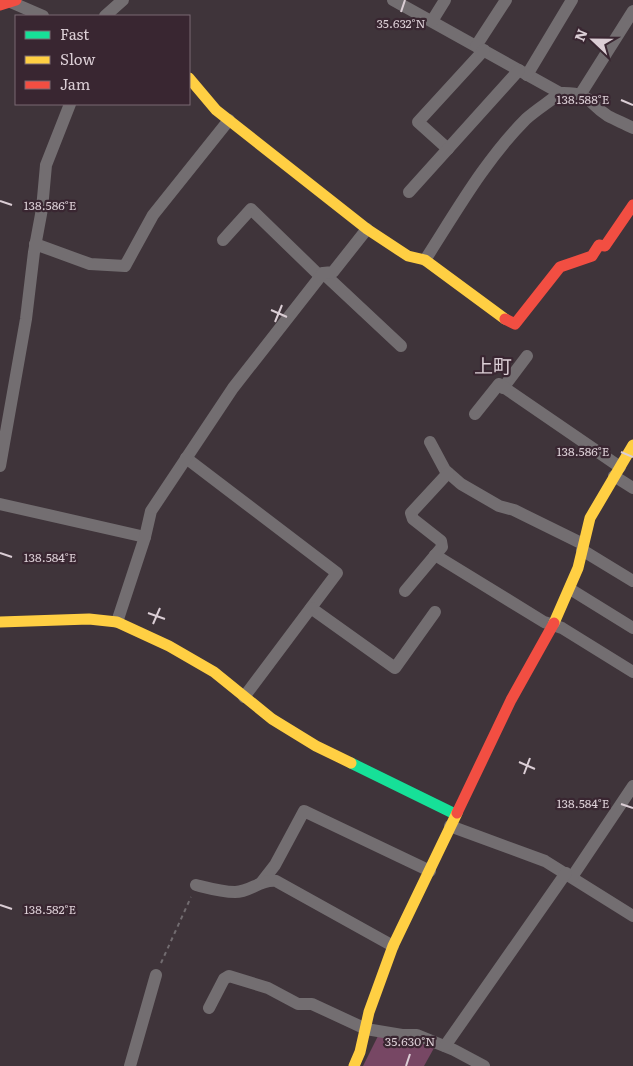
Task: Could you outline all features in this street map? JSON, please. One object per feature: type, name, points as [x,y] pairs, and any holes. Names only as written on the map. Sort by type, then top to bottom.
[{"type":"street","points":[[106,15],[123,0]]},
{"type":"street","points":[[393,0],[560,93],[574,93],[587,97],[607,115],[633,128]]},
{"type":"street","points":[[432,21],[445,0]]},
{"type":"street","points":[[448,149],[418,122],[480,48],[506,0]]},
{"type":"street","points":[[409,192],[448,149],[523,73],[572,0]]},
{"type":"street","points":[[8,2],[40,15]]},
{"type":"street","points":[[580,95],[633,11]]},
{"type":"street","points":[[190,79],[216,110],[367,229],[408,256],[425,260],[507,321],[515,324],[560,267],[592,256],[599,246],[605,246],[633,205]]},
{"type":"street","points":[[425,260],[481,174],[504,143],[527,118],[560,93]]},
{"type":"street","points":[[0,466],[26,319],[35,244],[42,209],[46,164],[70,105]]},
{"type":"street","points":[[35,244],[90,264],[125,266],[153,215],[229,120]]},
{"type":"street","points":[[223,240],[251,209],[401,346]]},
{"type":"street","points":[[117,622],[151,511],[232,388],[321,274],[333,272],[367,229]]},
{"type":"street","points":[[503,388],[527,356]]},
{"type":"street","points":[[475,414],[499,384],[617,471],[633,488]]},
{"type":"street","points":[[430,442],[448,473],[461,484],[499,506],[514,510],[583,547],[633,581]]},
{"type":"street","points":[[354,1066],[360,1052],[369,1012],[393,946],[511,700],[553,625],[570,589],[578,568],[590,518],[633,445]]},
{"type":"street","points":[[186,458],[337,572],[244,697]]},
{"type":"street","points":[[405,590],[442,547],[441,541],[413,519],[411,514],[448,473]]},
{"type":"street","points":[[0,504],[144,537]]},
{"type":"street","points":[[435,555],[544,622],[562,628],[633,672]]},
{"type":"street","points":[[570,589],[633,628]]},
{"type":"street","points":[[311,608],[395,668],[435,612]]},
{"type":"street","points":[[0,622],[88,619],[117,622],[160,642],[206,668],[272,719],[316,746],[455,814]]},
{"type":"street","points":[[445,1046],[633,786]]},
{"type":"street","points":[[260,884],[275,865],[304,810],[430,871]]},
{"type":"street","points":[[450,826],[545,860],[633,916]]},
{"type":"street","points":[[196,885],[236,892],[251,888],[266,880],[276,881],[393,946]]},
{"type":"street","points":[[130,1066],[156,975]]},
{"type":"street","points":[[209,1008],[224,979],[229,976],[268,988],[298,1004],[312,1004],[366,1029],[417,1035],[445,1046],[484,1066]]},
{"type":"path","points":[[156,975],[196,885]]},
{"type":"shaded area","points":[[378,1036],[420,1041],[434,1048],[424,1066],[363,1066]]},
{"type":"traffic: fast","points":[[351,763],[455,814]]},
{"type":"traffic: slow","points":[[190,79],[216,110],[367,229],[408,256],[425,260],[505,319]]},
{"type":"traffic: slow","points":[[554,623],[578,568],[590,518],[633,445]]},
{"type":"traffic: slow","points":[[0,622],[89,619],[117,622],[169,646],[214,672],[272,719],[316,746],[351,763]]},
{"type":"traffic: slow","points":[[354,1066],[360,1052],[369,1012],[393,946],[457,813]]},
{"type":"traffic: jam","points":[[0,5],[16,0]]},
{"type":"traffic: jam","points":[[505,319],[515,324],[560,267],[592,256],[599,245],[605,246],[633,205]]},
{"type":"traffic: jam","points":[[457,813],[511,700],[554,623]]},
{"type":"district","name":"上町","points":[[493,366]]}]
